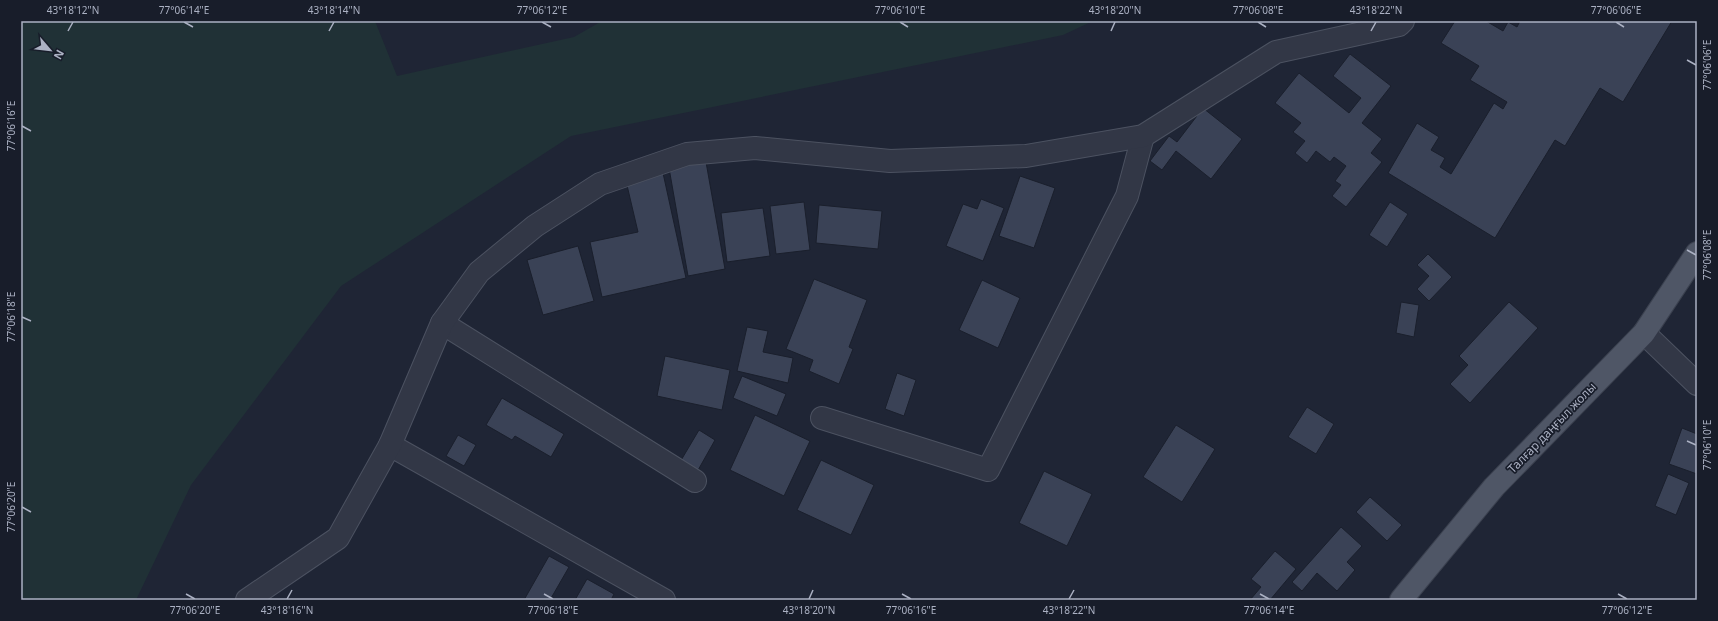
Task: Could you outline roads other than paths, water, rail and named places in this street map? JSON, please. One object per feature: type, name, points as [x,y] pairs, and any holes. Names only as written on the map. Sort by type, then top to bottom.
[{"type":"main road","name":"Талғар даңғыл жолы","points":[[1401,600],[1494,487],[1644,333],[1697,253]]},
{"type":"street","points":[[247,600],[338,538],[390,445],[442,323],[480,272],[535,226],[600,184],[687,154],[755,148],[890,161],[906,161],[1026,156],[1143,136],[1276,52],[1398,25],[1403,21]]},
{"type":"street","points":[[822,418],[988,470],[1127,196],[1143,136]]},
{"type":"street","points":[[442,323],[695,481]]},
{"type":"street","points":[[1644,333],[1697,384]]},
{"type":"street","points":[[390,445],[664,600]]}]
